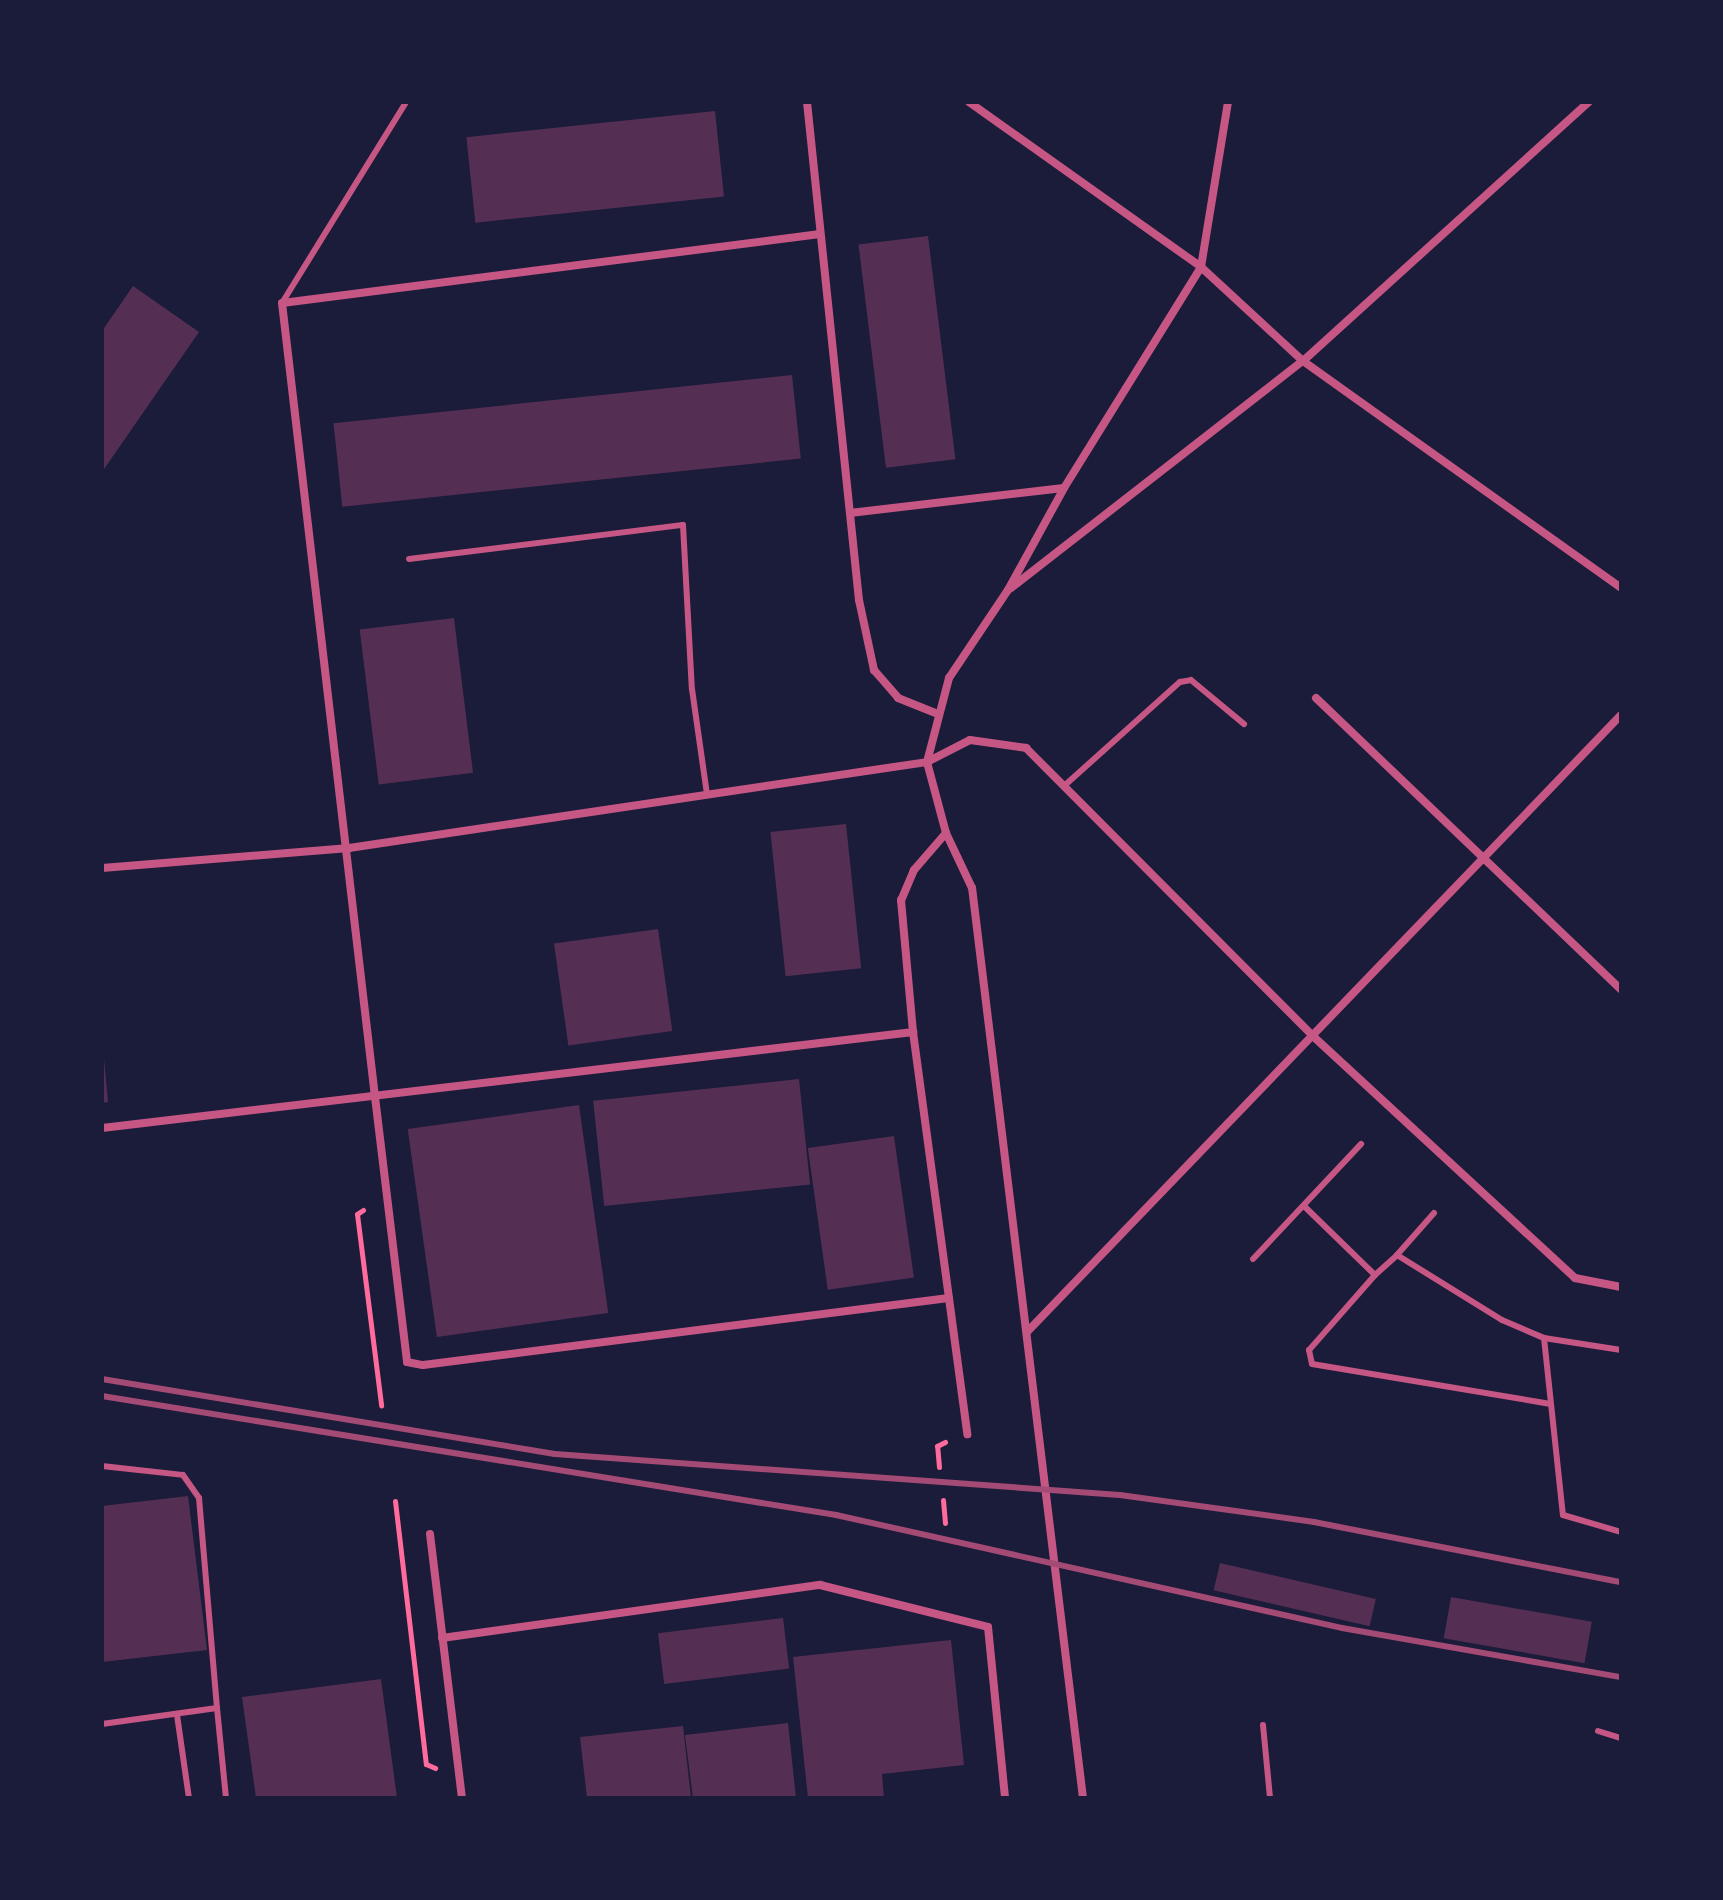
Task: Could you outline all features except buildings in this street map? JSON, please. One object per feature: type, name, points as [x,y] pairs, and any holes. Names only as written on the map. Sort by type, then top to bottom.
[{"type":"street","points":[[807,102],[859,600],[874,670],[898,698],[938,714]]},
{"type":"street","points":[[969,102],[1201,267],[1303,361],[1621,588]]},
{"type":"street","points":[[1083,1798],[972,888],[946,833],[927,762],[949,678],[1008,590],[1064,488],[1201,267],[1228,102]]},
{"type":"street","points":[[1008,590],[1303,361],[1589,102]]},
{"type":"street","points":[[820,234],[282,303],[349,848],[407,1362],[423,1365],[949,1298]]},
{"type":"street","points":[[850,513],[1064,488]]},
{"type":"street","points":[[1316,698],[1621,989]]},
{"type":"street","points":[[1027,1332],[1315,1038],[1621,715]]},
{"type":"street","points":[[102,868],[349,848],[927,762],[970,740],[1026,748],[1315,1038],[1575,1278],[1621,1287]]},
{"type":"street","points":[[946,833],[914,870],[901,900],[913,1032],[967,1434]]},
{"type":"street","points":[[102,1128],[913,1032]]},
{"type":"street","points":[[430,1534],[462,1798]]},
{"type":"street","points":[[442,1638],[820,1585],[988,1627],[1005,1798]]},
{"type":"lane","points":[[282,303],[406,102]]},
{"type":"lane","points":[[409,559],[683,525],[692,689],[707,795]]},
{"type":"lane","points":[[1064,786],[1180,682],[1191,680],[1244,724]]},
{"type":"lane","points":[[1253,1259],[1361,1144]]},
{"type":"lane","points":[[1304,1206],[1375,1275]]},
{"type":"lane","points":[[1434,1213],[1309,1350],[1312,1364],[1551,1404]]},
{"type":"lane","points":[[1397,1255],[1502,1320],[1544,1338],[1621,1350]]},
{"type":"lane","points":[[1544,1338],[1563,1515],[1621,1532]]},
{"type":"lane","points":[[102,1466],[183,1475],[199,1498],[226,1798]]},
{"type":"lane","points":[[102,1724],[217,1708]]},
{"type":"lane","points":[[177,1715],[189,1798]]},
{"type":"lane","points":[[1263,1725],[1270,1798]]},
{"type":"lane","points":[[1598,1731],[1621,1738]]},
{"type":"path","points":[[381,1405],[357,1214],[387,1194]]},
{"type":"path","points":[[937,1446],[939,1467]]},
{"type":"path","points":[[943,1500],[945,1523]]},
{"type":"path","points":[[395,1501],[426,1764],[459,1779]]},
{"type":"railway","points":[[102,1379],[555,1454],[1120,1495],[1314,1522],[1621,1582]]},
{"type":"railway","points":[[102,1396],[836,1515],[1342,1628],[1621,1677]]}]
